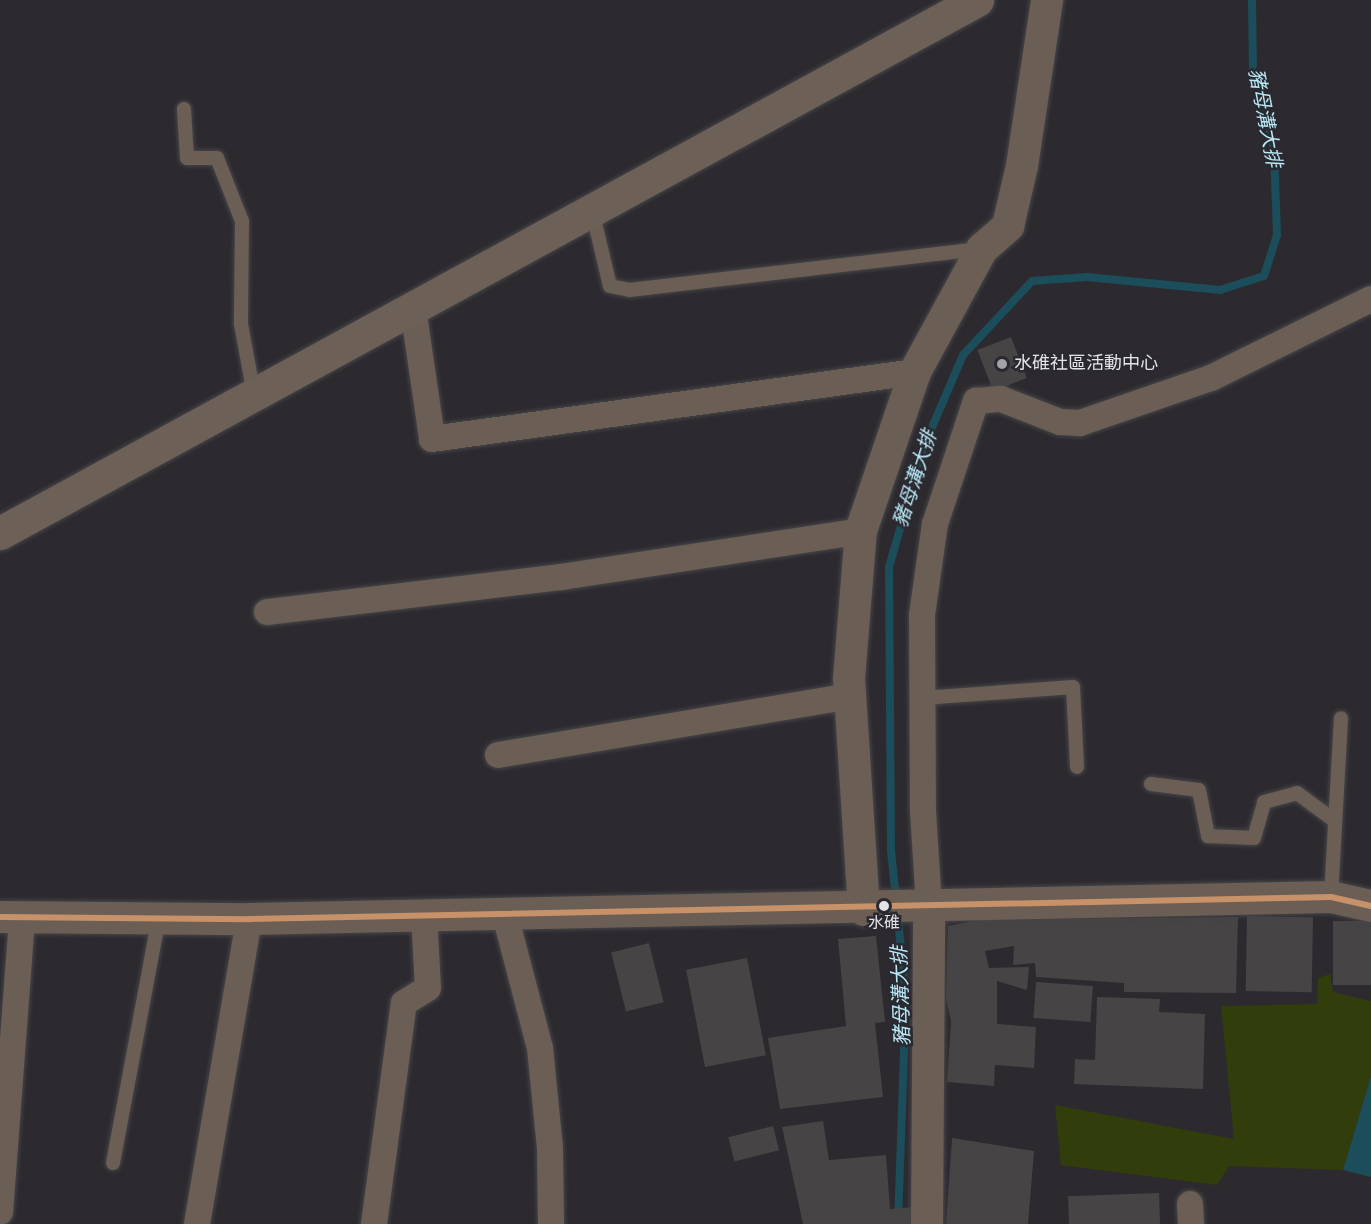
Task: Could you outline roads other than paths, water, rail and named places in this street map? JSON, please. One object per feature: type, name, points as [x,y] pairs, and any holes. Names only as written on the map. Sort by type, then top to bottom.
[{"type":"main road","points":[[0,533],[977,0]]},
{"type":"street","points":[[864,909],[850,696],[861,531],[915,372],[982,249],[1008,226],[1022,166],[1047,0]]},
{"type":"street","points":[[927,1224],[929,906],[923,810],[922,615],[935,524],[976,401],[1001,399],[1060,422],[1080,423],[1211,378],[1371,299]]},
{"type":"street","points":[[413,308],[432,439],[915,372]]},
{"type":"street","points":[[267,612],[562,577],[861,531]]},
{"type":"street","points":[[498,755],[850,696]]},
{"type":"street","points":[[0,1212],[11,917],[249,920],[504,911],[864,909],[1331,897],[1371,906]]},
{"type":"street","points":[[504,911],[540,1048],[550,1149],[550,1224]]},
{"type":"street","points":[[374,1224],[404,1003],[428,988],[424,914]]},
{"type":"street","points":[[197,1224],[249,920]]},
{"type":"lane","points":[[184,109],[187,158],[217,158],[242,221],[241,324],[254,395]]},
{"type":"lane","points":[[592,210],[610,286],[630,290],[982,249]]},
{"type":"lane","points":[[922,698],[1073,687],[1077,767]]},
{"type":"lane","points":[[1331,897],[1341,718]]},
{"type":"lane","points":[[1151,783],[1199,790],[1208,836],[1254,838],[1264,802],[1297,793],[1335,821]]},
{"type":"lane","points":[[113,1163],[159,918]]},
{"type":"water","points":[[1371,1076],[1371,1177],[1343,1170]]},
{"type":"waterway","name":"豬母溝大排","points":[[898,1224],[906,998],[891,851],[889,567],[924,446],[963,355],[1032,281],[1087,277],[1220,290],[1264,276],[1277,235],[1274,149],[1253,73],[1252,0]]},
{"type":"place","name":"水碓社區活動中心","points":[[1002,364]]},
{"type":"place","name":"水碓","points":[[884,906]]}]
